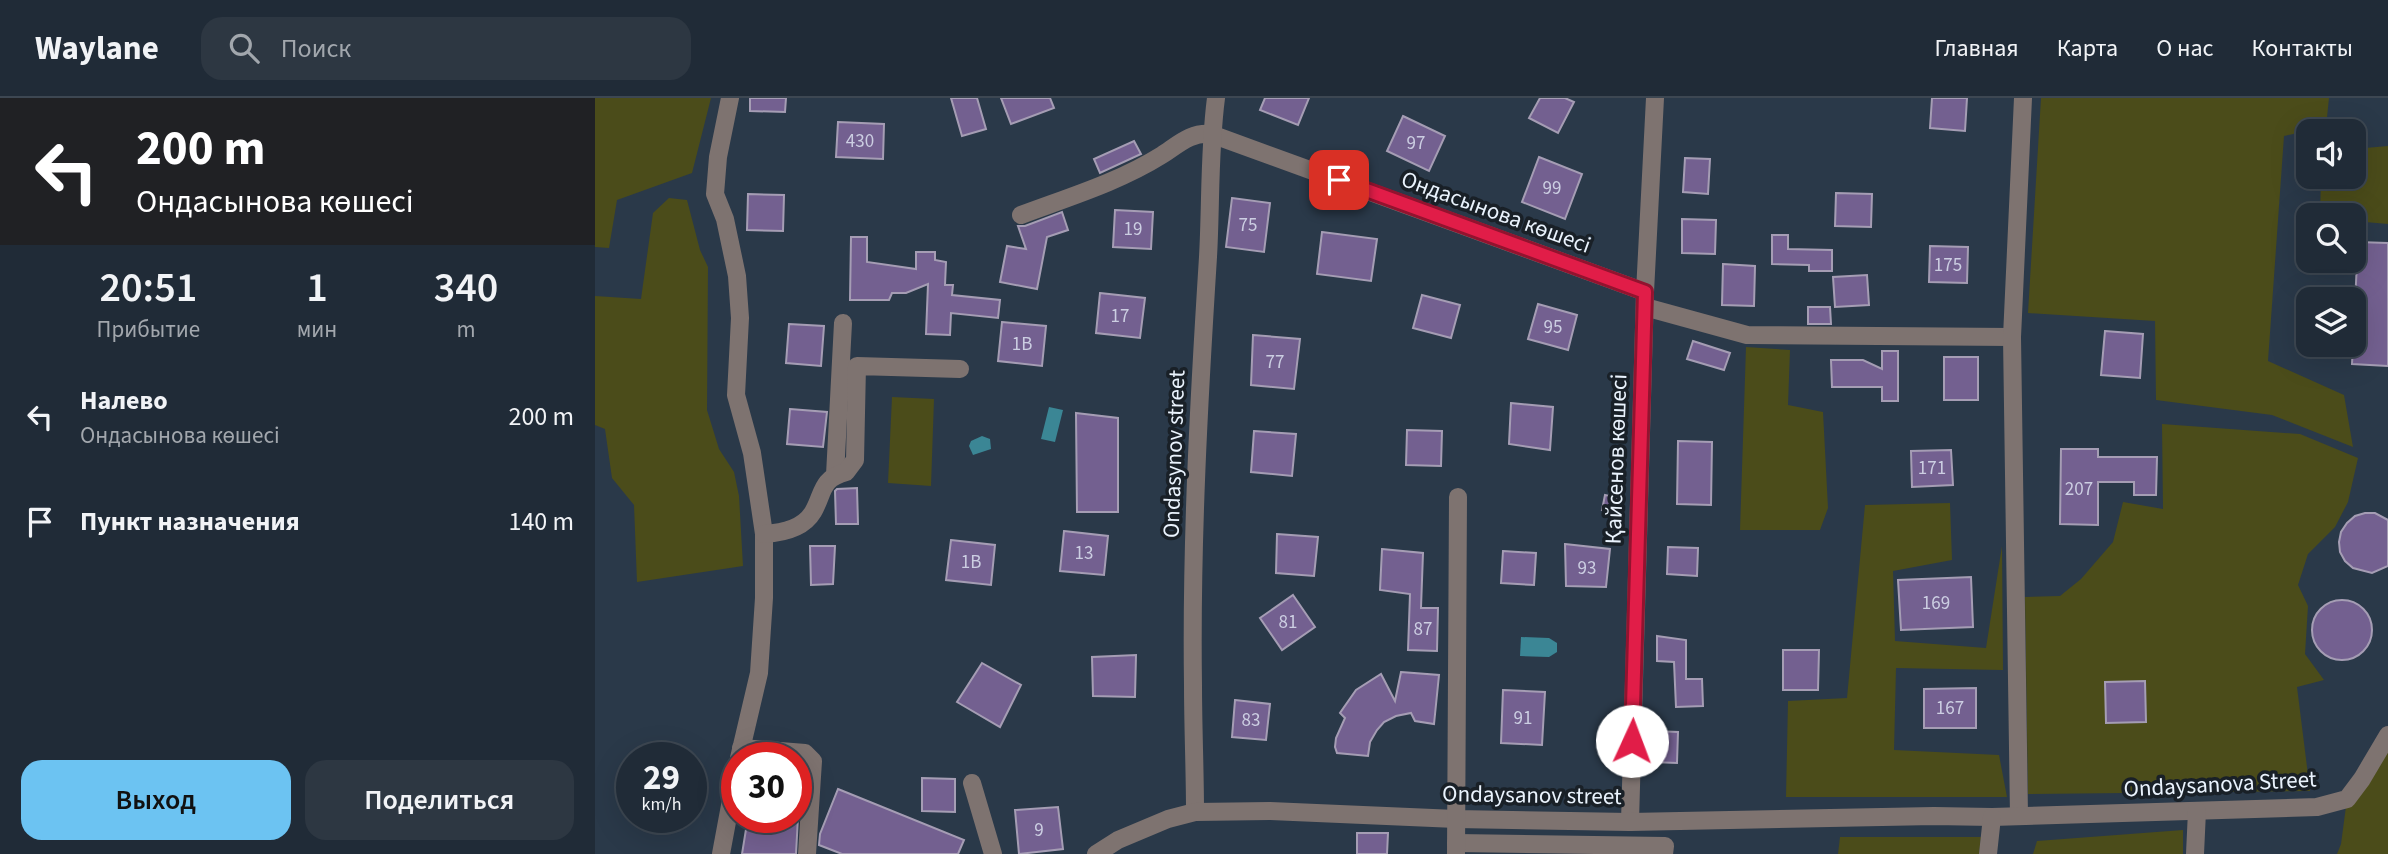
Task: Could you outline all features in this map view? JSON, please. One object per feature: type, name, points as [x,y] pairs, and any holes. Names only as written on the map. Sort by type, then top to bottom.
[{"type":"street","points":[[730,98],[718,157],[715,194],[725,219],[737,276],[740,318],[736,396],[752,453],[764,534],[764,598],[759,673],[743,742]]},
{"type":"street","name":"Ondasynov street","points":[[1195,812],[1194,571],[1200,380],[1210,215],[1211,134],[1216,98]]},
{"type":"street","name":"Қайсенов көшесі","points":[[1630,822],[1645,299],[1655,98]]},
{"type":"street","points":[[2018,816],[2012,337],[2023,98]]},
{"type":"street","points":[[1021,215],[1112,182],[1151,162],[1197,133],[1211,134]]},
{"type":"street","name":"Ондасынова көшесі","points":[[1211,134],[1645,299],[1747,335],[2012,337]]},
{"type":"street","points":[[841,474],[843,323]]},
{"type":"street","points":[[764,534],[783,533],[802,524],[812,513],[821,488],[855,460],[857,366],[960,369]]},
{"type":"street","points":[[1458,497],[1456,849],[1665,846],[1664,854]]},
{"type":"street","name":"Ondaysanova Street","points":[[2018,816],[2318,807],[2347,799],[2388,735]]},
{"type":"street","points":[[972,783],[993,854]]},
{"type":"street","name":"Ondaysanov street","points":[[1097,854],[1118,840],[1168,819],[1195,812],[1269,811],[1456,819],[1630,822],[2018,816]]},
{"type":"street","points":[[2195,854],[2197,811]]},
{"type":"street","points":[[1988,854],[1992,817]]},
{"type":"street","points":[[721,854],[725,833]]},
{"type":"street","points":[[807,854],[808,833]]},
{"type":"shaded area","points":[[595,98],[711,98],[692,173],[617,200],[609,248],[595,247]]},
{"type":"shaded area","points":[[2041,98],[2329,98],[2327,119],[2296,119],[2296,133],[2284,136],[2268,361],[2344,395],[2353,447],[2272,415],[2156,400],[2155,321],[2028,313]]},
{"type":"shaded area","points":[[2388,146],[2388,224],[2366,222],[2366,203],[2320,203],[2321,189],[2366,189],[2366,148]]},
{"type":"shaded area","points":[[669,198],[687,200],[700,250],[708,267],[707,410],[719,449],[734,472],[739,496],[743,566],[637,582],[634,505],[612,478],[605,429],[595,425],[595,296],[641,299],[653,213]]},
{"type":"shaded area","points":[[1746,347],[1790,350],[1788,405],[1823,412],[1828,508],[1820,530],[1740,530]]},
{"type":"shaded area","points":[[892,397],[934,399],[931,486],[888,483]]},
{"type":"shaded area","points":[[2162,424],[2300,434],[2358,458],[2348,502],[2335,527],[2308,554],[2298,585],[2308,606],[2305,654],[2324,680],[2297,687],[2310,791],[2028,794],[2025,597],[2060,596],[2081,579],[2113,542],[2123,502],[2163,509]]},
{"type":"shaded area","points":[[1950,503],[1952,560],[1893,571],[1895,641],[1986,648],[2002,546],[2003,670],[1896,668],[1894,750],[1999,755],[2007,797],[1786,797],[1788,701],[1847,698],[1865,505]]},
{"type":"shaded area","points":[[2388,734],[2388,854],[2337,854],[2341,844],[2347,799]]},
{"type":"shaded area","points":[[2183,830],[2183,854],[2033,854],[2037,841]]},
{"type":"shaded area","points":[[1840,837],[1981,837],[1979,854],[1838,854]]},
{"type":"water","points":[[1049,407],[1063,410],[1055,442],[1041,439]]},
{"type":"water","points":[[982,436],[990,439],[991,449],[973,455],[969,446],[971,441]]},
{"type":"water","points":[[1521,637],[1549,638],[1557,643],[1557,652],[1549,657],[1520,656]]},
{"type":"building","points":[[750,98],[786,98],[785,112],[750,111]]},
{"type":"building","points":[[951,98],[977,98],[986,129],[962,136]]},
{"type":"building","points":[[1001,98],[1050,98],[1054,108],[1011,124]]},
{"type":"building","points":[[1265,98],[1309,98],[1298,125],[1260,110]]},
{"type":"building","points":[[1540,98],[1565,98],[1574,102],[1558,133],[1529,118]]},
{"type":"building","points":[[1932,98],[1967,98],[1965,131],[1930,128]]},
{"type":"building","points":[[1403,116],[1445,136],[1429,171],[1387,151]]},
{"type":"building","points":[[838,122],[884,124],[883,159],[836,157]]},
{"type":"building","points":[[1134,141],[1141,154],[1100,173],[1094,159]]},
{"type":"building","points":[[1539,157],[1582,174],[1565,219],[1522,202]]},
{"type":"building","points":[[1685,158],[1710,159],[1708,194],[1683,192]]},
{"type":"building","points":[[1836,193],[1872,194],[1871,227],[1835,226]]},
{"type":"building","points":[[748,194],[784,195],[783,231],[747,230]]},
{"type":"building","points":[[1232,198],[1270,203],[1264,252],[1226,247]]},
{"type":"building","points":[[1115,210],[1153,212],[1151,249],[1113,247]]},
{"type":"building","points":[[1062,212],[1068,230],[1047,237],[1037,289],[1000,282],[1007,246],[1026,249],[1018,226],[1025,226]]},
{"type":"building","points":[[1682,219],[1716,220],[1715,254],[1682,253]]},
{"type":"building","points":[[1322,232],[1377,239],[1371,281],[1317,274]]},
{"type":"building","points":[[1772,235],[1788,235],[1788,249],[1832,250],[1832,271],[1809,271],[1809,265],[1772,264]]},
{"type":"building","points":[[851,237],[867,237],[867,262],[916,269],[916,252],[935,252],[935,260],[946,262],[945,285],[953,285],[952,295],[1000,300],[998,318],[951,313],[950,335],[926,334],[928,284],[906,293],[892,293],[889,300],[850,300]]},
{"type":"building","points":[[2366,242],[2388,243],[2388,366],[2352,364],[2352,357],[2366,357],[2366,287],[2356,287],[2356,273],[2366,273]]},
{"type":"building","points":[[1930,246],[1968,247],[1967,283],[1929,282]]},
{"type":"building","points":[[1723,264],[1755,266],[1754,306],[1722,305]]},
{"type":"building","points":[[1867,275],[1869,305],[1835,307],[1833,277]]},
{"type":"building","points":[[1100,293],[1145,298],[1140,338],[1096,333]]},
{"type":"building","points":[[1422,295],[1460,305],[1451,338],[1413,328]]},
{"type":"building","points":[[1538,304],[1577,315],[1568,350],[1528,339]]},
{"type":"building","points":[[1808,307],[1830,307],[1831,324],[1808,324]]},
{"type":"building","points":[[1002,322],[1046,326],[1042,366],[998,361]]},
{"type":"building","points":[[789,324],[824,326],[821,366],[786,363]]},
{"type":"building","points":[[2105,331],[2143,334],[2140,378],[2101,375]]},
{"type":"building","points":[[1253,335],[1300,339],[1294,389],[1251,385]]},
{"type":"building","points":[[1693,341],[1730,353],[1724,370],[1687,359]]},
{"type":"building","points":[[1882,351],[1898,351],[1898,401],[1882,401],[1882,387],[1832,387],[1831,360],[1863,360],[1882,369]]},
{"type":"building","points":[[1944,357],[1978,357],[1978,400],[1944,400]]},
{"type":"building","points":[[1511,403],[1553,407],[1550,450],[1509,444]]},
{"type":"building","points":[[790,409],[827,412],[823,447],[787,444]]},
{"type":"building","points":[[1076,413],[1118,418],[1118,512],[1077,512]]},
{"type":"building","points":[[1407,430],[1442,431],[1441,466],[1406,465]]},
{"type":"building","points":[[1254,431],[1296,434],[1292,476],[1251,472]]},
{"type":"building","points":[[1678,441],[1712,442],[1711,505],[1677,504]]},
{"type":"building","points":[[2061,449],[2098,449],[2098,457],[2157,457],[2156,495],[2134,495],[2134,482],[2098,482],[2098,525],[2060,524]]},
{"type":"building","points":[[1951,450],[1953,485],[1912,487],[1911,451]]},
{"type":"building","points":[[857,488],[858,524],[836,524],[835,491]]},
{"type":"building","points":[[1605,495],[1623,499],[1620,514],[1602,510]]},
{"type":"building","points":[[2375,513],[2388,520],[2388,566],[2372,573],[2353,568],[2340,552],[2341,532],[2355,516]]},
{"type":"building","points":[[1064,531],[1108,536],[1104,575],[1060,571]]},
{"type":"building","points":[[1277,534],[1318,537],[1314,576],[1276,573]]},
{"type":"building","points":[[951,540],[995,545],[991,585],[946,580]]},
{"type":"building","points":[[1565,544],[1610,549],[1606,587],[1566,586]]},
{"type":"building","points":[[810,546],[835,546],[833,584],[811,585]]},
{"type":"building","points":[[1668,547],[1698,548],[1697,576],[1667,574]]},
{"type":"building","points":[[1382,549],[1423,553],[1421,608],[1438,608],[1437,651],[1408,650],[1410,594],[1380,590]]},
{"type":"building","points":[[1503,551],[1536,553],[1534,585],[1501,583]]},
{"type":"building","points":[[1971,577],[1973,627],[1901,630],[1898,580]]},
{"type":"building","points":[[1293,595],[1315,627],[1282,650],[1260,618]]},
{"type":"building","points":[[2342,600],[2359,605],[2367,613],[2372,630],[2367,647],[2359,655],[2342,660],[2325,655],[2317,647],[2312,630],[2317,613],[2325,605]]},
{"type":"building","points":[[1657,636],[1686,640],[1686,679],[1702,679],[1703,706],[1676,707],[1674,662],[1657,661]]},
{"type":"building","points":[[1783,650],[1819,650],[1818,690],[1783,690]]},
{"type":"building","points":[[1136,655],[1135,697],[1093,696],[1092,657]]},
{"type":"building","points":[[982,663],[1021,685],[1000,727],[957,702]]},
{"type":"building","points":[[1401,672],[1439,675],[1434,724],[1415,721],[1411,713],[1396,716],[1384,722],[1377,730],[1370,742],[1368,756],[1337,753],[1336,738],[1345,718],[1340,713],[1356,690],[1381,674],[1395,701]]},
{"type":"building","points":[[2145,681],[2146,722],[2106,723],[2105,682]]},
{"type":"building","points":[[1976,688],[1976,728],[1924,728],[1924,689]]},
{"type":"building","points":[[1503,690],[1545,692],[1542,745],[1501,743]]},
{"type":"building","points":[[1235,700],[1270,704],[1266,740],[1232,737]]},
{"type":"building","points":[[1653,731],[1678,732],[1677,763],[1652,762]]},
{"type":"building","points":[[922,778],[955,779],[955,812],[922,811]]},
{"type":"building","points":[[838,789],[964,840],[958,854],[842,854],[819,845],[820,834]]},
{"type":"building","points":[[1058,807],[1063,849],[1019,854],[1015,810]]},
{"type":"building","points":[[745,833],[797,833],[796,854],[742,854]]},
{"type":"building","points":[[1357,833],[1388,833],[1387,854],[1357,854]]},
{"type":"route","points":[[1339,180],[1645,292],[1632,741]]}]
